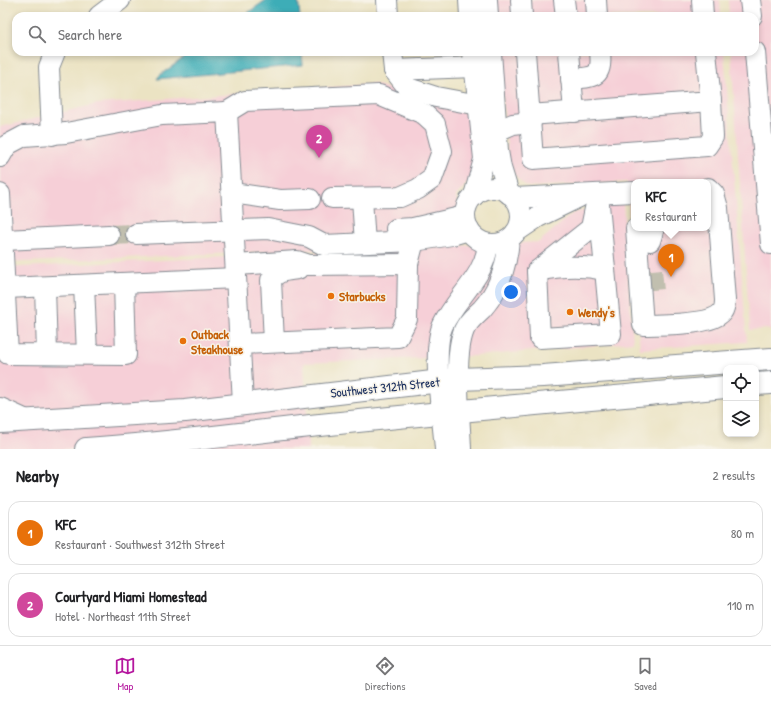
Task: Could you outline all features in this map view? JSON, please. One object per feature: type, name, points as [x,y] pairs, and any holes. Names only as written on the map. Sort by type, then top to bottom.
[{"type":"main road","name":"Southwest 312th Street","points":[[0,422],[185,410],[449,380],[543,376],[771,359]]},
{"type":"main road","points":[[759,384],[771,383]]},
{"type":"main road","points":[[86,449],[140,447],[223,434],[723,387]]},
{"type":"main road","points":[[0,409],[24,420]]},
{"type":"street","points":[[104,12],[120,0]]},
{"type":"street","points":[[387,0],[388,12]]},
{"type":"street","points":[[469,0],[470,12]]},
{"type":"street","points":[[487,0],[488,12]]},
{"type":"street","points":[[520,0],[522,12]]},
{"type":"street","points":[[564,0],[566,12]]},
{"type":"street","points":[[596,0],[597,12]]},
{"type":"street","points":[[702,0],[703,12]]},
{"type":"street","points":[[750,0],[752,12]]},
{"type":"street","points":[[52,135],[49,67],[53,56]]},
{"type":"street","points":[[449,380],[464,330],[469,320],[492,296],[500,282],[507,263],[513,236],[520,225],[521,211],[512,196],[501,168],[491,56]]},
{"type":"street","points":[[525,56],[533,159],[707,146],[713,137],[706,56]]},
{"type":"street","points":[[569,56],[574,112]]},
{"type":"street","points":[[571,79],[591,77],[598,74],[601,68],[600,56]]},
{"type":"street","points":[[755,56],[771,244]]},
{"type":"street","points":[[474,60],[485,74],[495,91]]},
{"type":"street","points":[[425,94],[422,87],[422,80],[433,70],[474,60]]},
{"type":"street","points":[[474,60],[484,159],[474,196],[469,202],[467,223],[480,241],[488,244],[502,242],[513,236],[538,217],[591,195]]},
{"type":"street","points":[[393,61],[433,70]]},
{"type":"street","points":[[393,61],[408,88],[425,94],[479,105]]},
{"type":"street","points":[[0,157],[7,145],[24,136],[52,135],[162,115],[227,112],[245,101],[379,95],[424,114],[435,124],[442,151],[432,179],[418,189],[400,197],[362,199],[332,198]]},
{"type":"street","points":[[497,131],[531,118],[574,112],[711,100]]},
{"type":"street","points":[[227,112],[241,344],[243,403]]},
{"type":"street","points":[[474,196],[489,189],[500,189],[512,196],[631,193]]},
{"type":"street","points":[[647,231],[643,325],[701,321],[714,317],[722,312],[725,306],[718,208],[714,194],[711,191]]},
{"type":"street","points":[[232,193],[280,200],[310,199]]},
{"type":"street","points":[[0,194],[4,240],[8,354],[126,354],[124,283]]},
{"type":"street","points":[[537,271],[540,338],[611,334],[605,270],[591,195]]},
{"type":"street","points":[[537,271],[591,228],[591,195]]},
{"type":"street","points":[[362,199],[365,236]]},
{"type":"street","points":[[136,234],[234,232],[268,229],[309,237],[324,245],[365,236],[414,228],[467,223]]},
{"type":"street","points":[[365,236],[414,241],[452,235],[467,223]]},
{"type":"street","points":[[647,231],[652,270]]},
{"type":"street","points":[[4,240],[109,235]]},
{"type":"street","points":[[241,344],[398,336],[407,319],[408,264],[414,241]]},
{"type":"street","points":[[445,449],[450,412],[449,380],[439,346],[443,326],[477,276],[487,256],[488,244]]},
{"type":"street","points":[[6,288],[124,283],[236,272],[297,261],[309,266]]},
{"type":"street","points":[[274,342],[271,280],[275,275],[283,271],[309,266],[408,264]]},
{"type":"street","points":[[537,271],[571,266],[590,267],[605,270]]},
{"type":"street","points":[[84,285],[87,354]]},
{"type":"street","points":[[45,287],[48,354]]},
{"type":"street","points":[[654,291],[656,324]]},
{"type":"street","points":[[450,412],[461,449]]},
{"type":"shaded area","points":[[494,0],[720,0],[721,12],[496,12]]},
{"type":"shaded area","points":[[728,0],[771,0],[771,329],[750,330],[731,56],[759,56],[759,12],[729,12]]},
{"type":"shaded area","points":[[499,56],[724,56],[747,342],[640,349],[627,182],[528,187],[514,174],[508,160]]},
{"type":"shaded area","points":[[375,84],[471,115],[477,137],[472,178],[456,196],[465,239],[407,246],[0,263],[0,127],[97,104]]},
{"type":"shaded area","points":[[623,202],[633,342],[476,356],[304,363],[309,449],[0,449],[0,268],[539,242],[573,213]]},
{"type":"water","points":[[266,0],[298,0],[300,12],[249,12]]},
{"type":"water","points":[[186,56],[302,56],[303,65],[157,79],[160,75]]},
{"type":"tunnel","points":[[109,235],[136,234]]},
{"type":"tunnel","points":[[652,270],[654,291]]},
{"type":"place","name":"Courtyard Miami Homestead","points":[[319,158]]},
{"type":"place","name":"KFC","points":[[671,277]]},
{"type":"place","name":"Starbucks","points":[[331,296]]},
{"type":"place","name":"Wendy's","points":[[570,312]]},
{"type":"place","name":"Outback Steakhouse","points":[[183,341]]}]
